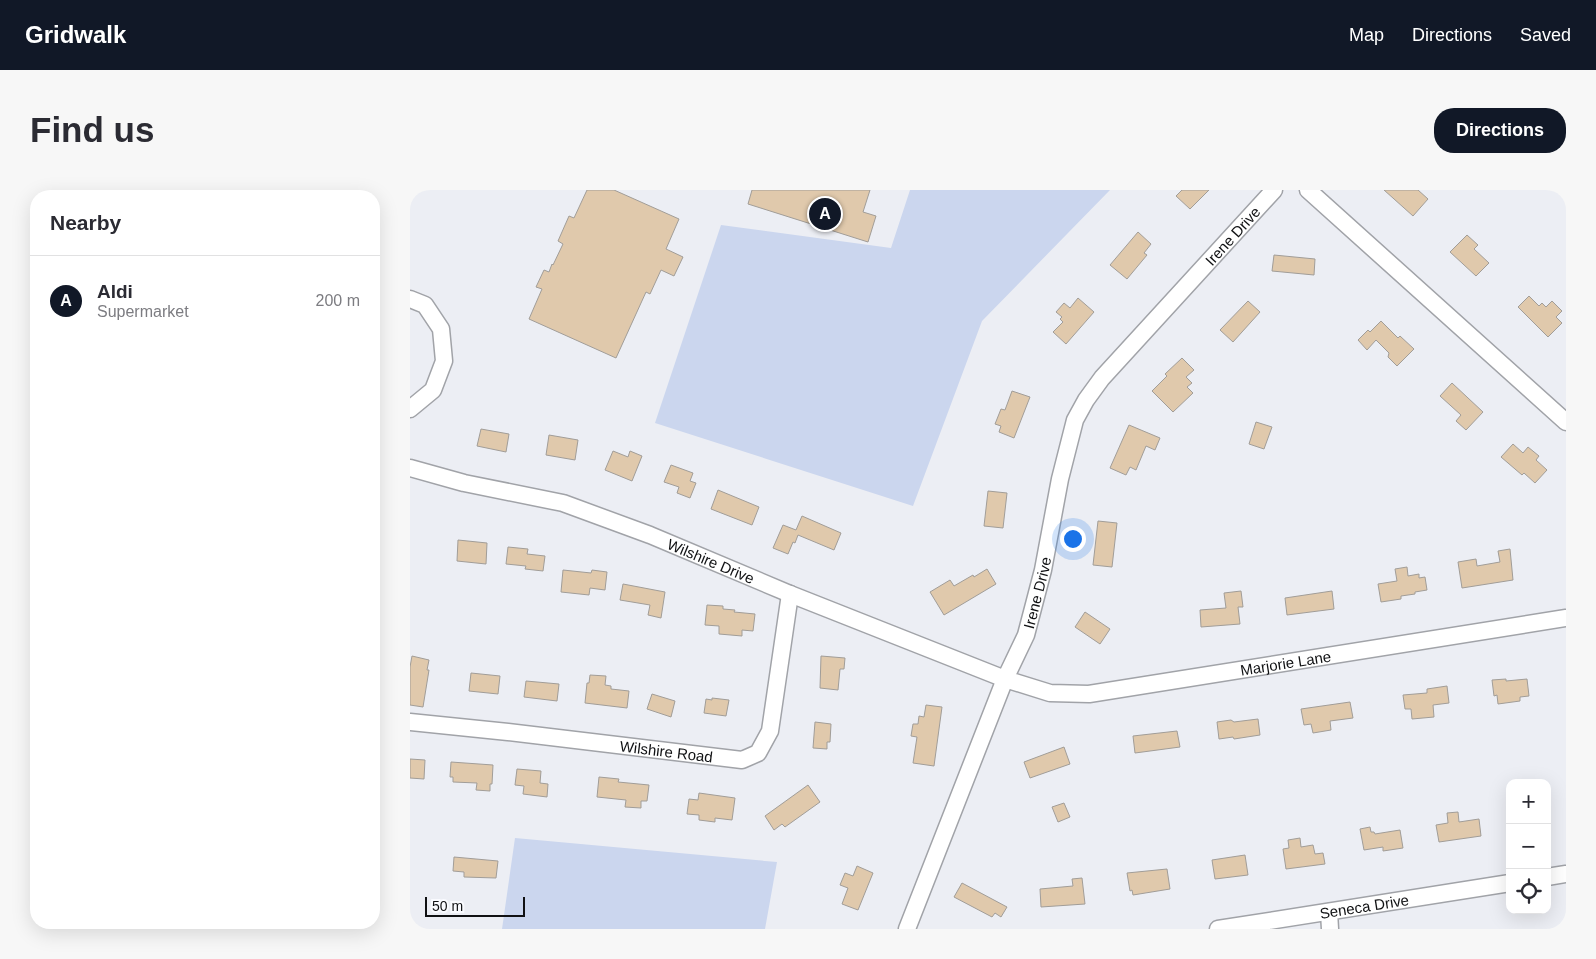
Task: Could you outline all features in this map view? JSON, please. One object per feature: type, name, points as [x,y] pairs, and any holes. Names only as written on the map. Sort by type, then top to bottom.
[{"type":"street","name":"Irene Drive","points":[[907,929],[1005,679],[1026,635],[1043,570],[1060,479],[1075,420],[1102,378],[1274,190]]},
{"type":"street","points":[[1308,190],[1566,422]]},
{"type":"street","points":[[410,298],[425,305],[441,329],[444,361],[433,390],[410,409]]},
{"type":"street","name":"Wilshire Drive","points":[[410,468],[464,483],[563,504],[650,535],[790,594],[1005,679]]},
{"type":"street","name":"Wilshire Road","points":[[410,722],[742,760],[758,753],[770,731],[790,594]]},
{"type":"street","name":"Marjorie Lane","points":[[1005,679],[1050,693],[1089,694],[1566,618]]},
{"type":"street","points":[[1551,876],[1566,874]]},
{"type":"street","name":"Seneca Drive","points":[[1218,929],[1506,884]]},
{"type":"street","points":[[1328,912],[1330,929]]},
{"type":"shaded area","points":[[910,190],[1110,190],[982,321],[913,506],[655,423],[721,225],[891,248]]},
{"type":"shaded area","points":[[515,838],[777,862],[765,929],[502,929]]},
{"type":"building","points":[[587,190],[614,190],[679,219],[666,249],[683,257],[674,276],[661,270],[650,294],[646,292],[616,358],[529,319],[542,289],[536,287],[544,270],[549,272],[553,265],[563,244],[558,241],[569,216],[574,218]]},
{"type":"building","points":[[752,190],[870,190],[863,212],[876,216],[868,242],[748,204]]},
{"type":"building","points":[[1182,190],[1209,190],[1190,209],[1176,196]]},
{"type":"building","points":[[1384,190],[1418,190],[1428,199],[1413,216]]},
{"type":"building","points":[[1138,232],[1151,244],[1144,253],[1147,255],[1127,279],[1110,265]]},
{"type":"building","points":[[1467,235],[1478,245],[1474,249],[1489,263],[1476,276],[1450,252]]},
{"type":"building","points":[[1274,255],[1315,259],[1314,275],[1272,271]]},
{"type":"building","points":[[1529,296],[1539,306],[1542,303],[1546,307],[1552,301],[1562,311],[1556,317],[1562,323],[1548,337],[1518,307]]},
{"type":"building","points":[[1078,298],[1094,312],[1066,344],[1053,332],[1063,322],[1060,319],[1062,317],[1056,312],[1064,303],[1070,308]]},
{"type":"building","points":[[1248,301],[1260,312],[1233,342],[1220,330]]},
{"type":"building","points":[[1381,321],[1398,338],[1400,336],[1414,349],[1397,366],[1388,357],[1389,353],[1376,340],[1367,350],[1358,340]]},
{"type":"building","points":[[1182,358],[1194,370],[1186,377],[1192,383],[1187,387],[1193,393],[1173,412],[1152,391],[1167,376],[1165,374]]},
{"type":"building","points":[[1452,383],[1483,412],[1466,430],[1456,421],[1461,415],[1440,396]]},
{"type":"building","points":[[1012,391],[1030,397],[1014,438],[999,432],[1001,426],[995,424],[1001,409],[1005,410]]},
{"type":"building","points":[[1256,422],[1272,427],[1264,449],[1249,444]]},
{"type":"building","points":[[1129,425],[1160,438],[1155,450],[1146,446],[1136,470],[1130,467],[1126,475],[1110,468]]},
{"type":"building","points":[[481,429],[509,434],[506,452],[477,446]]},
{"type":"building","points":[[549,435],[578,440],[575,460],[546,455]]},
{"type":"building","points":[[1513,444],[1523,453],[1528,447],[1539,456],[1536,460],[1547,470],[1535,483],[1524,473],[1522,475],[1501,457]]},
{"type":"building","points":[[613,451],[628,457],[630,451],[642,456],[632,481],[605,470]]},
{"type":"building","points":[[671,465],[693,473],[690,481],[696,483],[690,498],[677,493],[679,487],[664,482]]},
{"type":"building","points":[[718,490],[759,507],[752,525],[711,509]]},
{"type":"building","points":[[988,491],[1007,493],[1003,528],[984,526]]},
{"type":"building","points":[[802,516],[841,533],[834,550],[798,535],[788,554],[773,548],[783,525],[796,530]]},
{"type":"building","points":[[1098,521],[1117,523],[1112,567],[1093,565]]},
{"type":"building","points":[[458,540],[487,543],[486,564],[457,561]]},
{"type":"building","points":[[508,547],[528,549],[527,554],[545,556],[543,571],[525,569],[526,566],[506,564]]},
{"type":"building","points":[[1510,549],[1513,580],[1462,588],[1458,562],[1476,559],[1477,566],[1500,562],[1498,551]]},
{"type":"building","points":[[1407,567],[1408,576],[1419,574],[1419,578],[1425,577],[1427,590],[1401,596],[1401,599],[1381,602],[1378,584],[1397,581],[1395,569]]},
{"type":"building","points":[[987,569],[996,584],[944,615],[930,592],[950,580],[954,586]]},
{"type":"building","points":[[563,570],[591,573],[592,570],[607,572],[605,590],[590,588],[589,595],[561,592]]},
{"type":"building","points":[[623,584],[665,592],[661,618],[648,615],[650,605],[620,600]]},
{"type":"building","points":[[1241,591],[1243,607],[1238,607],[1240,624],[1201,627],[1200,610],[1226,608],[1224,593]]},
{"type":"building","points":[[1332,591],[1334,609],[1287,615],[1285,598]]},
{"type":"building","points":[[707,605],[723,606],[723,609],[735,610],[734,612],[755,614],[753,631],[742,630],[742,636],[719,634],[719,626],[705,625]]},
{"type":"building","points":[[1085,612],[1110,629],[1100,644],[1075,627]]},
{"type":"building","points":[[412,656],[429,660],[423,707],[410,705],[410,667]]},
{"type":"building","points":[[821,656],[845,658],[844,669],[840,669],[838,690],[820,688]]},
{"type":"building","points":[[471,673],[500,676],[498,694],[469,691]]},
{"type":"building","points":[[590,675],[606,676],[605,685],[611,686],[611,689],[629,691],[627,708],[585,703],[587,683],[589,683]]},
{"type":"building","points":[[1506,679],[1506,681],[1527,679],[1529,696],[1520,697],[1520,701],[1498,704],[1497,695],[1494,696],[1492,680]]},
{"type":"building","points":[[526,681],[559,684],[557,701],[524,697]]},
{"type":"building","points":[[1447,686],[1449,703],[1433,705],[1434,717],[1412,719],[1411,709],[1405,709],[1403,695],[1427,693],[1427,689]]},
{"type":"building","points":[[652,694],[675,701],[671,717],[647,709]]},
{"type":"building","points":[[712,698],[729,700],[726,716],[704,713],[706,699],[712,700]]},
{"type":"building","points":[[1350,702],[1353,718],[1330,721],[1331,730],[1313,733],[1311,724],[1304,725],[1301,709]]},
{"type":"building","points":[[926,705],[942,707],[934,766],[913,763],[917,737],[911,736],[913,724],[918,724],[919,716],[924,717]]},
{"type":"building","points":[[1258,719],[1260,735],[1219,739],[1217,722]]},
{"type":"building","points":[[815,722],[831,724],[830,742],[827,742],[827,749],[813,748]]},
{"type":"building","points":[[1177,731],[1180,747],[1135,753],[1133,736]]},
{"type":"building","points":[[1064,747],[1070,764],[1030,778],[1024,762]]},
{"type":"building","points":[[410,759],[425,760],[424,779],[410,778]]},
{"type":"building","points":[[451,762],[493,765],[490,791],[476,790],[477,783],[453,782],[453,777],[450,777]]},
{"type":"building","points":[[517,769],[541,771],[540,783],[548,784],[547,797],[523,794],[524,786],[515,785]]},
{"type":"building","points":[[599,777],[619,779],[618,782],[649,785],[647,801],[641,801],[641,808],[625,807],[626,800],[597,797]]},
{"type":"building","points":[[808,785],[820,802],[785,827],[782,824],[774,830],[765,816]]},
{"type":"building","points":[[699,793],[735,798],[732,820],[715,818],[715,822],[699,820],[699,815],[687,814],[689,799],[698,800]]},
{"type":"building","points":[[1064,803],[1070,817],[1058,822],[1052,807]]},
{"type":"building","points":[[1458,812],[1459,822],[1479,819],[1481,836],[1439,842],[1436,825],[1448,823],[1447,813]]},
{"type":"building","points":[[1370,827],[1371,832],[1375,834],[1400,830],[1403,848],[1383,851],[1383,847],[1364,850],[1360,829]]},
{"type":"building","points":[[1300,838],[1301,847],[1313,845],[1315,854],[1323,853],[1325,864],[1286,869],[1283,849],[1289,848],[1288,840]]},
{"type":"building","points":[[1245,855],[1248,875],[1215,879],[1212,860]]},
{"type":"building","points":[[454,857],[498,861],[496,878],[464,877],[464,872],[453,871]]},
{"type":"building","points":[[857,866],[873,873],[858,910],[842,904],[848,888],[840,885],[845,873],[853,876]]},
{"type":"building","points":[[1167,869],[1170,889],[1133,895],[1132,890],[1130,891],[1127,873]]},
{"type":"building","points":[[1082,878],[1085,904],[1041,907],[1040,889],[1073,886],[1072,879]]},
{"type":"building","points":[[962,883],[1007,907],[1001,917],[995,913],[992,917],[954,897]]},
{"type":"place","name":"Aldi","points":[[825,214]]}]
